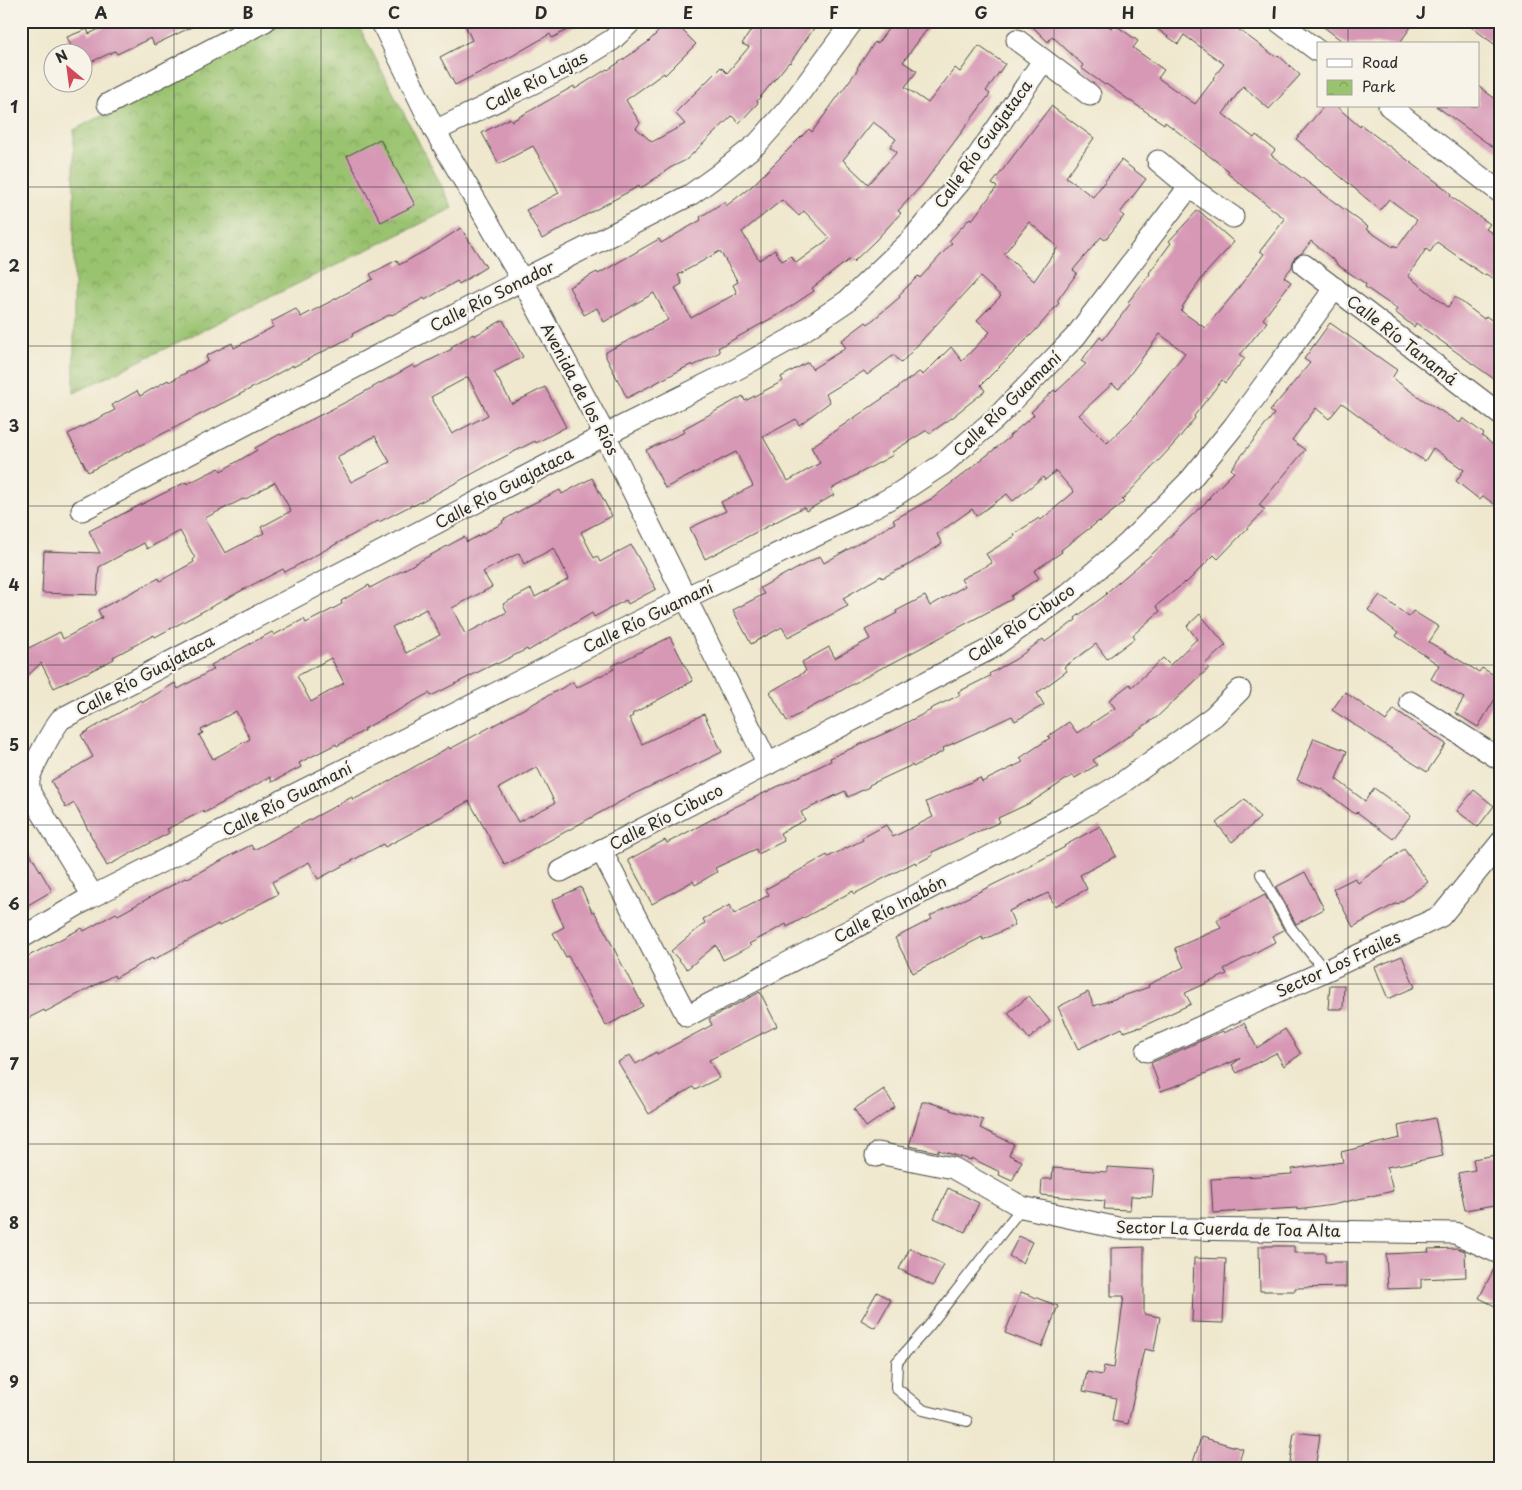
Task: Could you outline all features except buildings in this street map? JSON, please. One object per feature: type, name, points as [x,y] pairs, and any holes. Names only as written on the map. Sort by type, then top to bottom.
[{"type":"street","points":[[108,104],[265,21]]},
{"type":"street","name":"Avenida de los Ríos","points":[[381,21],[435,131],[522,280],[605,435],[687,597],[768,764]]},
{"type":"street","name":"Calle Río Lajas","points":[[435,131],[576,62],[612,40],[632,21]]},
{"type":"street","name":"Calle Río Sonador","points":[[82,510],[522,280],[690,195],[758,144],[788,109],[853,21]]},
{"type":"street","points":[[1278,21],[1317,51]]},
{"type":"street","points":[[1017,40],[1090,95]]},
{"type":"street","name":"Calle Río Guajataca","points":[[93,896],[30,793],[28,780],[54,727],[61,719],[605,435],[735,370],[791,339],[847,301],[911,240],[960,182],[1043,60]]},
{"type":"street","points":[[1392,108],[1500,191]]},
{"type":"street","points":[[1158,161],[1233,217]]},
{"type":"street","name":"Calle Río Guamaní","points":[[21,938],[93,896],[687,597],[861,514],[896,495],[943,464],[996,418],[1075,338],[1189,186]]},
{"type":"street","name":"Calle Río Tanamá","points":[[1304,265],[1501,415]]},
{"type":"street","name":"Calle Río Cibuco","points":[[561,871],[990,648],[1068,595],[1127,544],[1191,478],[1234,426],[1335,288]]},
{"type":"street","name":"Calle Río Inabón","points":[[601,850],[687,1016],[1076,811],[1119,785],[1214,716],[1240,690]]},
{"type":"street","points":[[1410,702],[1501,760]]},
{"type":"street","name":"Sector Los Frailes","points":[[1147,1051],[1325,971],[1441,916],[1501,842]]},
{"type":"street","name":"Sector La Cuerda de Toa Alta","points":[[876,1156],[878,1152],[953,1168],[1022,1207],[1118,1228],[1455,1233],[1501,1254]]},
{"type":"lane","points":[[1262,874],[1290,927],[1325,971]]},
{"type":"lane","points":[[966,1421],[923,1410],[896,1388],[896,1362],[929,1326],[1022,1207]]},
{"type":"green space","points":[[280,21],[356,21],[453,208],[74,393],[74,130]]}]
